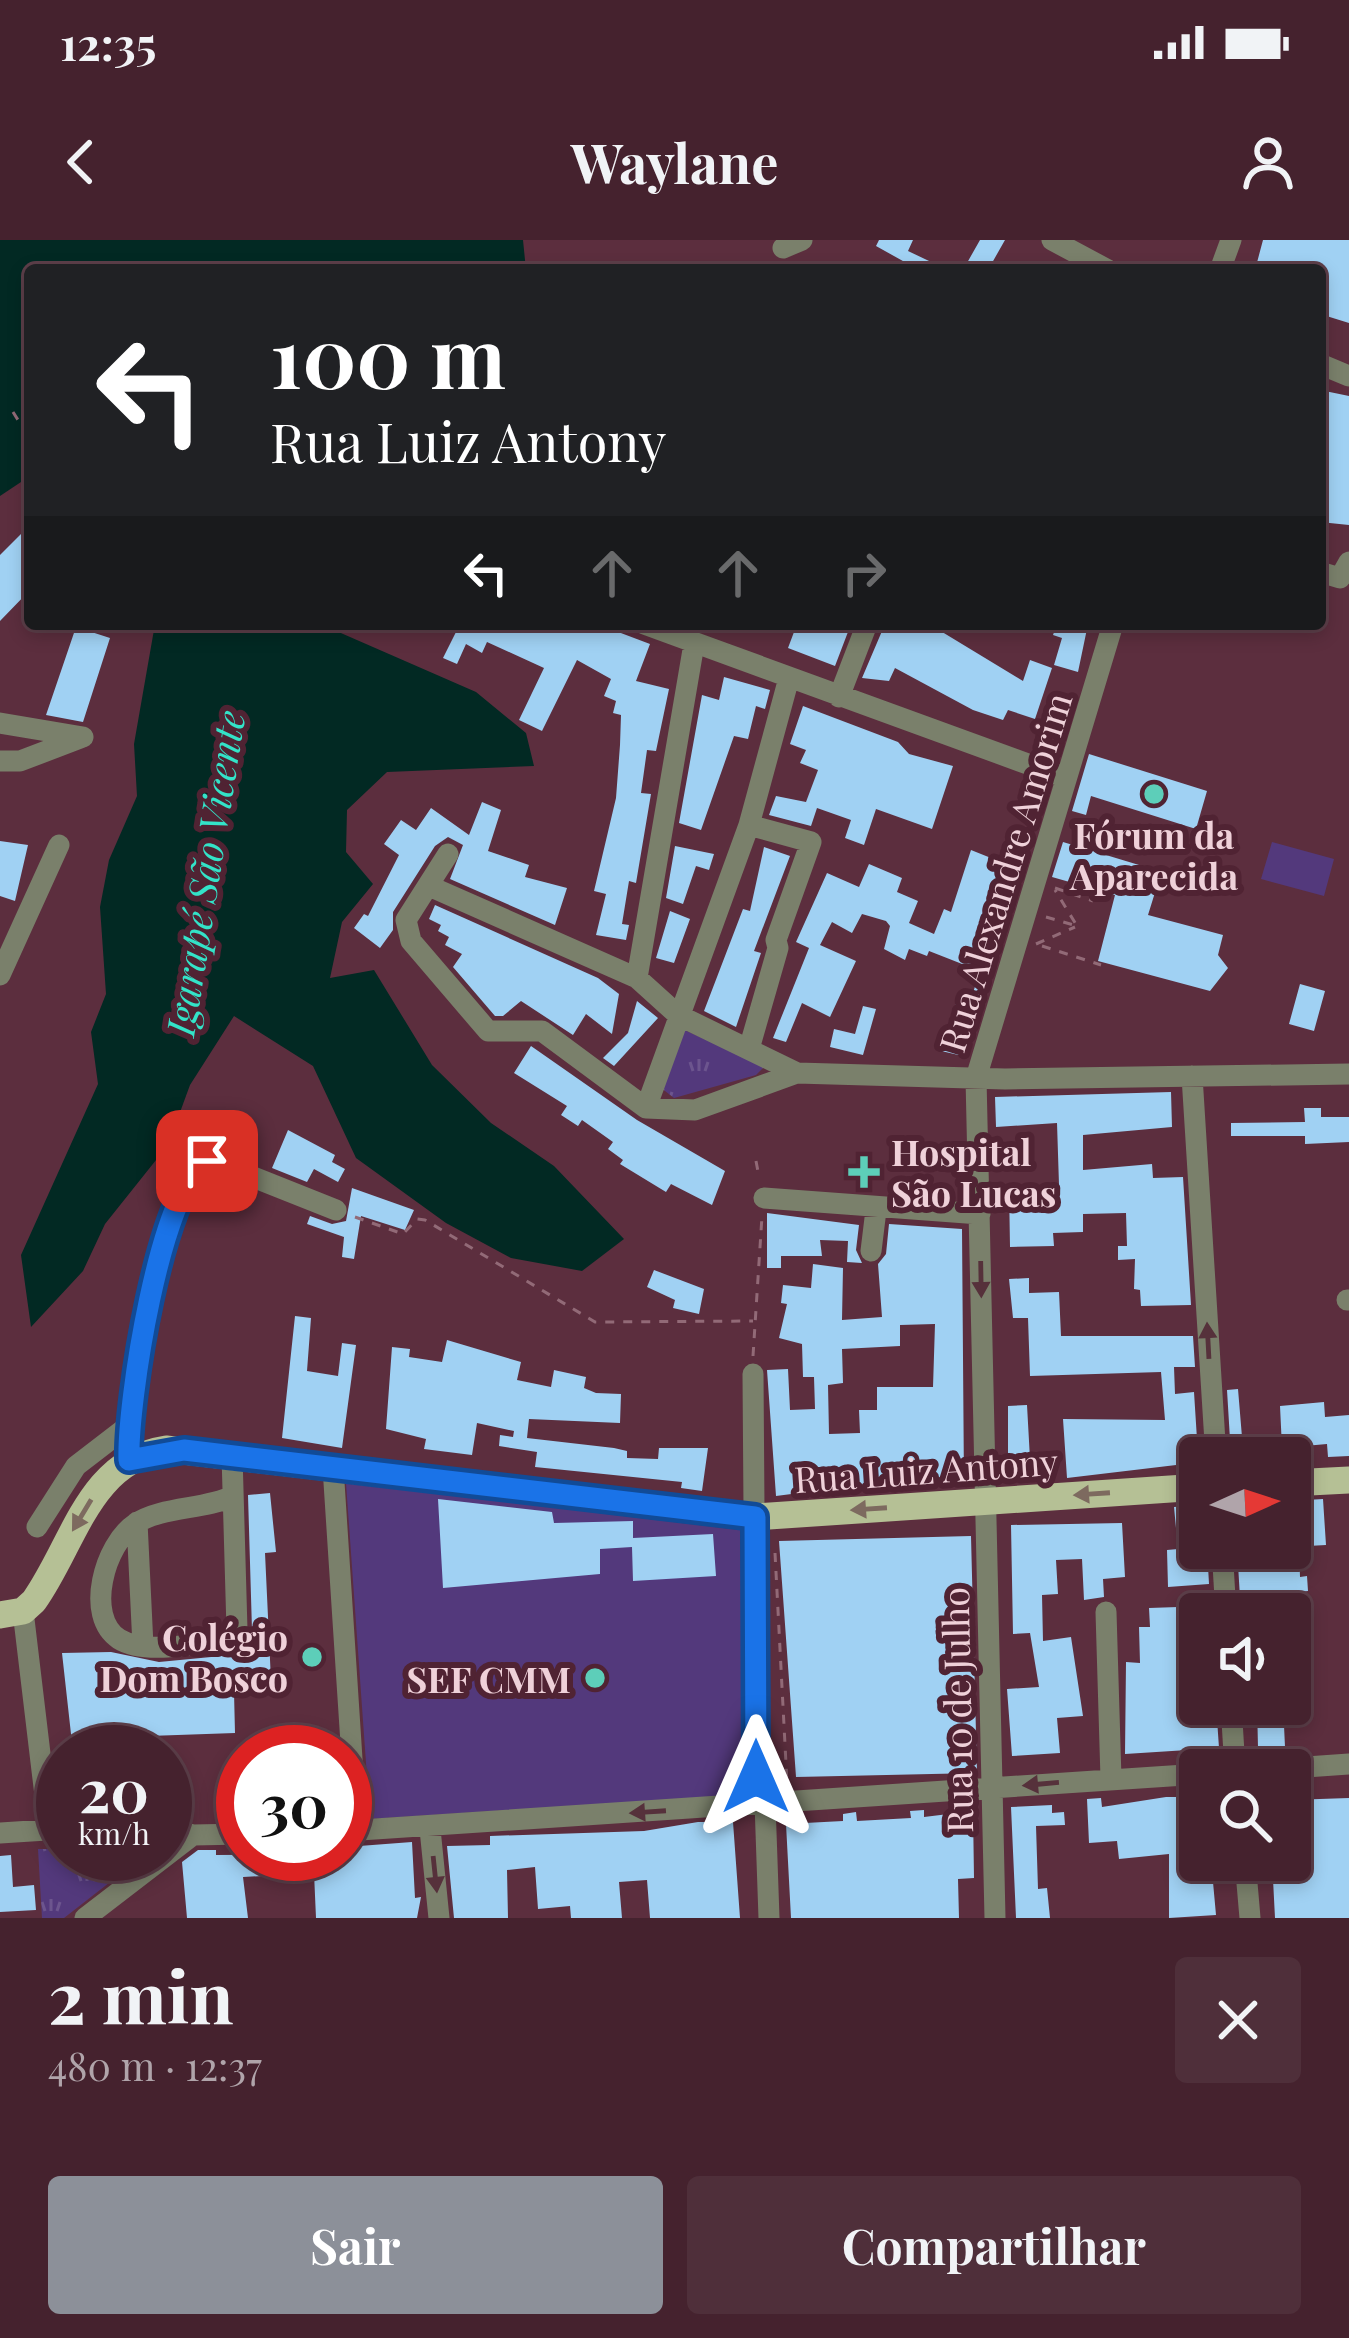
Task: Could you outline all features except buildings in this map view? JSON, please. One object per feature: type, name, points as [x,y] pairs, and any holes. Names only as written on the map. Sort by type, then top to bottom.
[{"type":"main road","name":"Rua Luiz Antony","points":[[129,1460],[166,1449],[769,1516],[1179,1488]]},
{"type":"main road","points":[[12,1613],[42,1590],[91,1500],[129,1460]]},
{"type":"main road","points":[[1311,1482],[1349,1480]]},
{"type":"street","points":[[1052,240],[1097,264]]},
{"type":"street","points":[[1326,574],[1340,578],[1349,562]]},
{"type":"street","points":[[659,630],[1066,778]]},
{"type":"street","points":[[839,697],[865,630]]},
{"type":"street","name":"Rua Alexandre Amorim","points":[[984,1501],[976,1078],[1017,939],[1045,885],[1066,778],[1111,630]]},
{"type":"street","points":[[637,978],[694,644]]},
{"type":"street","points":[[646,1108],[749,824],[789,678]]},
{"type":"street","points":[[0,722],[83,737],[20,761],[0,761]]},
{"type":"street","points":[[749,824],[811,842],[776,940],[778,948],[749,1049]]},
{"type":"street","points":[[0,975],[59,845]]},
{"type":"street","points":[[448,854],[406,920],[411,941],[488,1031],[501,1035],[531,1027],[542,1031],[646,1108],[695,1110],[797,1073],[976,1078],[1349,1074]]},
{"type":"street","points":[[429,886],[637,978],[679,1015],[797,1073]]},
{"type":"street","points":[[1192,1076],[1215,1437]]},
{"type":"street","points":[[129,1460],[128,1426],[141,1332],[167,1239],[197,1167],[213,1161],[336,1210]]},
{"type":"street","points":[[764,1198],[876,1210],[980,1214]]},
{"type":"street","points":[[872,1251],[876,1210]]},
{"type":"street","points":[[753,1374],[769,1516],[756,1777]]},
{"type":"street","points":[[37,1527],[76,1466],[128,1426]]},
{"type":"street","points":[[232,1456],[237,1630],[231,1640],[143,1646],[119,1639],[104,1620],[103,1564],[137,1522],[233,1496]]},
{"type":"street","points":[[333,1467],[350,1725]]},
{"type":"street","name":"Rua 10 de Julho","points":[[984,1501],[995,1918]]},
{"type":"street","points":[[137,1522],[143,1646]]},
{"type":"street","points":[[1106,1612],[1111,1779]]},
{"type":"street","points":[[12,1613],[36,1731]]},
{"type":"street","points":[[1311,1767],[1349,1764]]},
{"type":"street","points":[[372,1831],[1179,1775]]},
{"type":"street","points":[[765,1803],[769,1918]]},
{"type":"street","points":[[430,1829],[439,1918]]},
{"type":"street","points":[[0,1833],[36,1830]]},
{"type":"street","points":[[85,1918],[193,1835],[216,1835]]},
{"type":"street","points":[[1246,1881],[1250,1918]]},
{"type":"path","points":[[13,412],[24,429]]},
{"type":"path","points":[[1045,885],[1093,901]]},
{"type":"path","points":[[1045,885],[1077,926]]},
{"type":"path","points":[[1028,910],[1077,926]]},
{"type":"path","points":[[1040,946],[1077,926]]},
{"type":"path","points":[[1017,939],[1101,965]]},
{"type":"path","points":[[753,1374],[764,1198],[756,1161]]},
{"type":"path","points":[[336,1210],[403,1234],[417,1219],[424,1220],[595,1322],[753,1321]]},
{"type":"path","points":[[769,1516],[781,1538],[774,1540],[788,1802]]},
{"type":"green space","points":[[1272,842],[1334,859],[1324,896],[1261,879]]},
{"type":"green space","points":[[682,1029],[765,1066],[756,1075],[674,1098],[660,1087]]},
{"type":"green space","points":[[346,1483],[740,1530],[747,1795],[372,1819],[372,1725],[363,1725]]},
{"type":"green space","points":[[40,1881],[111,1881],[64,1918],[42,1918]]},
{"type":"water","points":[[0,240],[523,240],[525,264],[24,264],[24,480],[0,496]]},
{"type":"water","name":"Igarapé São Vicente","points":[[154,630],[334,630],[476,692],[526,733],[534,766],[387,772],[347,810],[346,852],[373,884],[342,922],[330,978],[374,970],[432,1065],[491,1123],[554,1166],[624,1239],[582,1271],[511,1258],[446,1223],[356,1158],[313,1066],[234,1016],[190,1085],[168,1145],[105,1224],[83,1271],[31,1327],[21,1255],[98,1084],[91,1032],[106,994],[100,907],[109,860],[137,796],[134,744]]},
{"type":"place","name":"Fórum da Aparecida","points":[[1154,794]]},
{"type":"place","name":"Hospital São Lucas","points":[[864,1172]]},
{"type":"place","name":"Colégio Dom Bosco","points":[[312,1657]]},
{"type":"place","name":"SEF CMM","points":[[595,1678]]},
{"type":"route","points":[[207,1161],[197,1167],[167,1239],[141,1332],[128,1426],[129,1460],[147,1452],[184,1450],[755,1517],[756,1777]]}]
